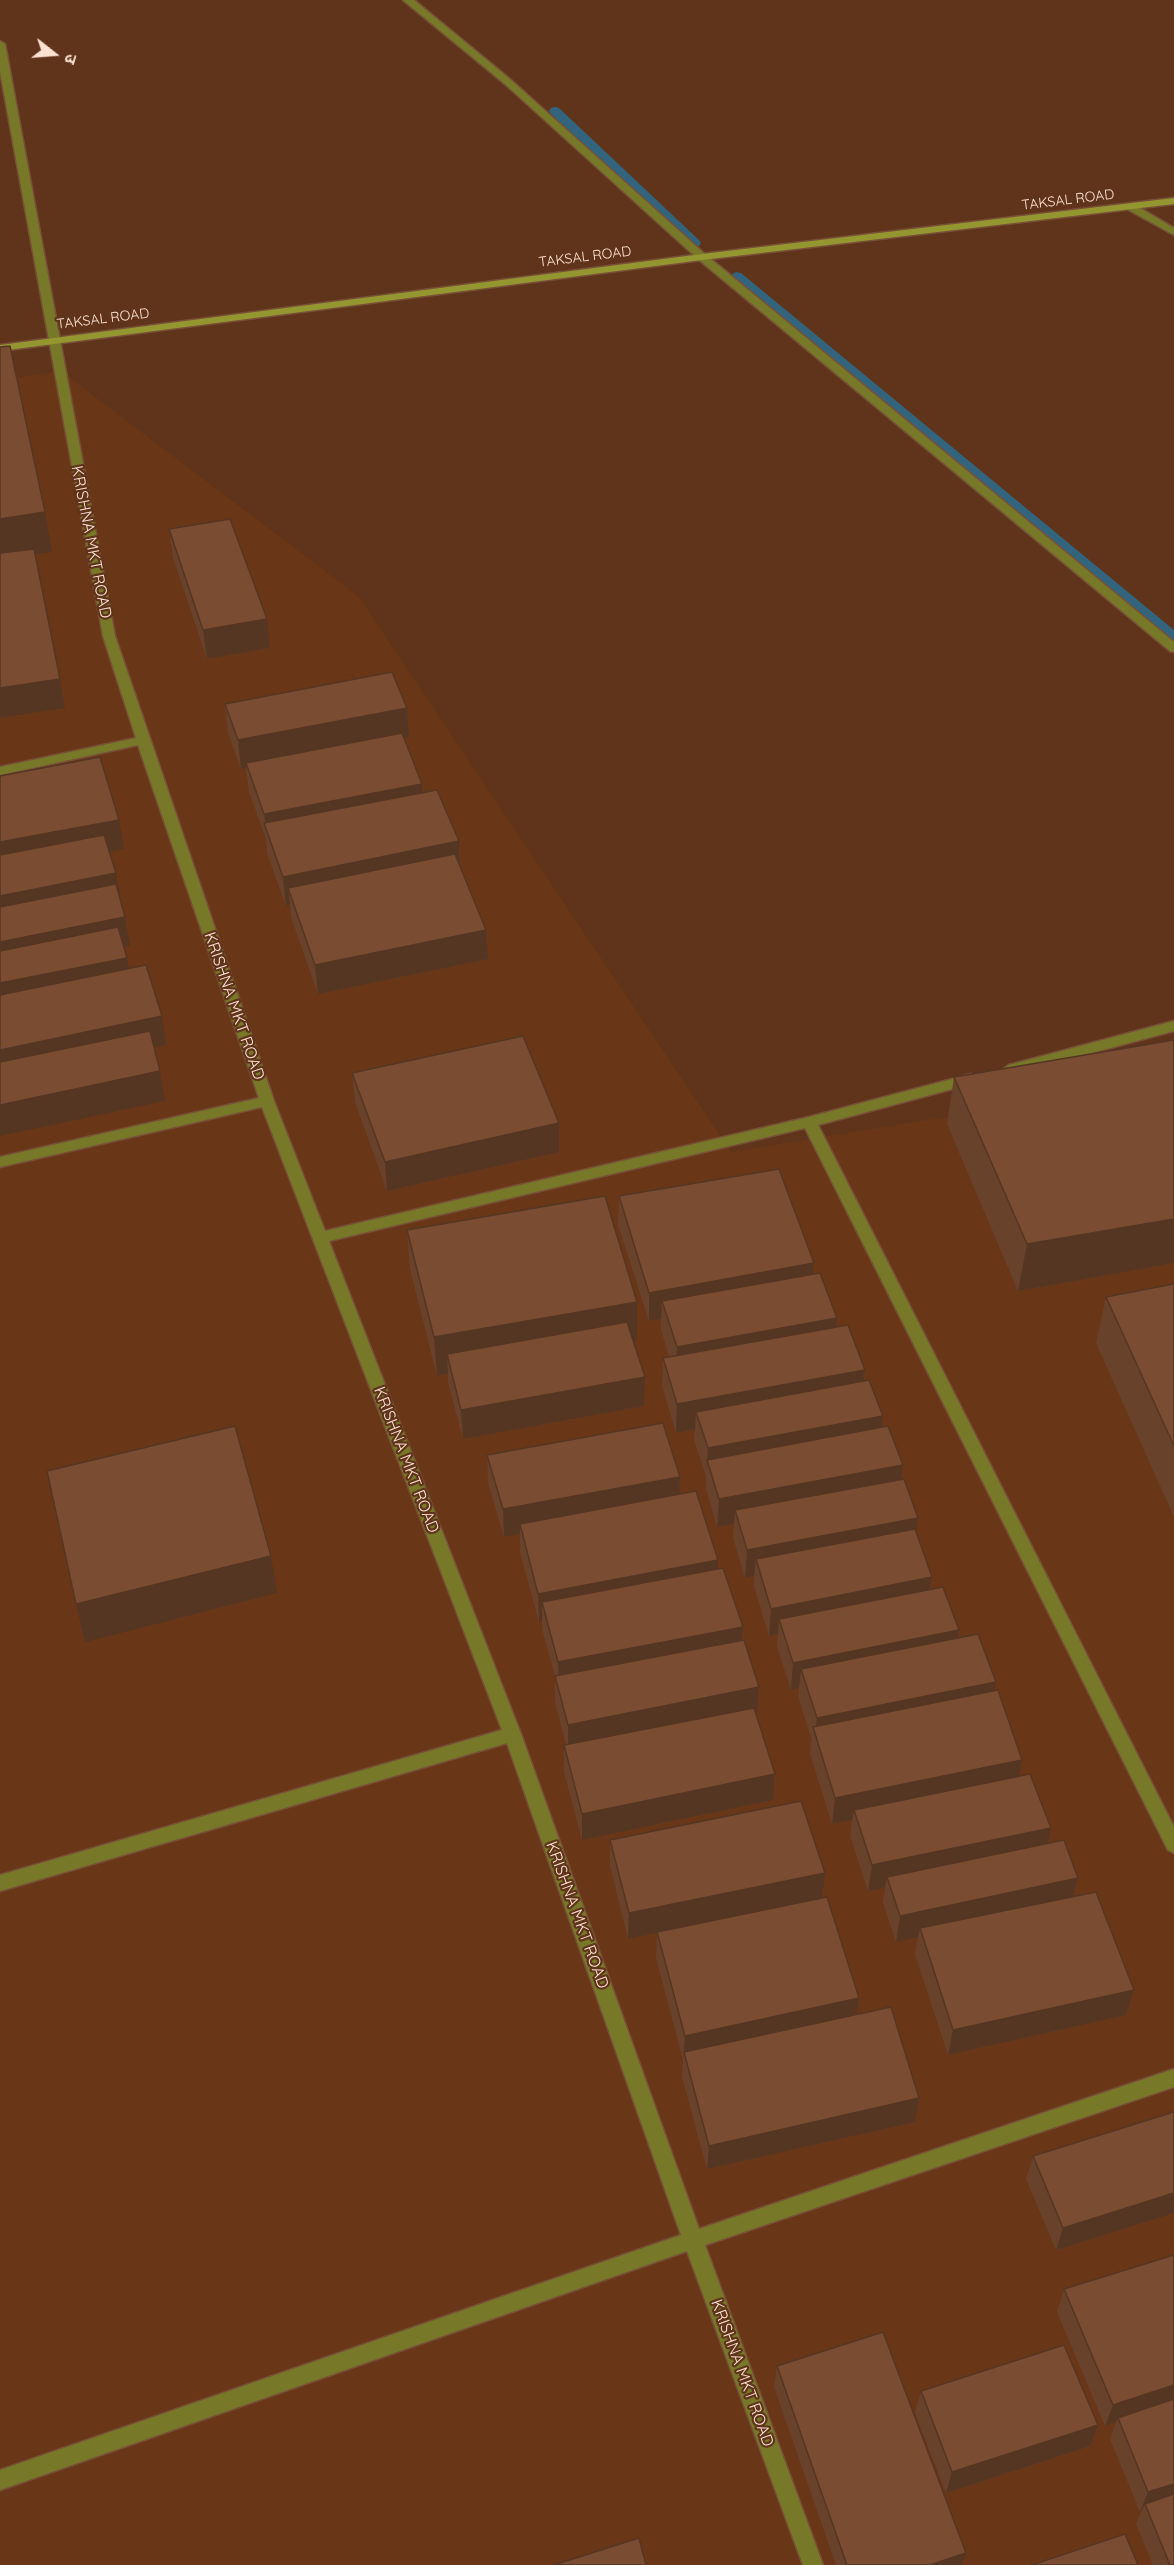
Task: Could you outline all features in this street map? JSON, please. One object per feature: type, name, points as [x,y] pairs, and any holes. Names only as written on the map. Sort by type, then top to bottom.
[{"type":"street","points":[[408,0],[508,81],[702,257],[1174,648]]},
{"type":"street","name":"KRISHNA MKT ROAD","points":[[0,45],[109,636],[267,1101],[512,1734],[693,2240],[813,2565]]},
{"type":"street","name":"TAKSAL ROAD","points":[[0,348],[702,257],[1174,201]]},
{"type":"street","points":[[1131,207],[1174,232]]},
{"type":"street","points":[[0,771],[143,740]]},
{"type":"street","points":[[320,1238],[808,1122],[1174,1026]]},
{"type":"street","points":[[0,1162],[267,1101]]},
{"type":"street","points":[[808,1122],[1174,1845]]},
{"type":"street","points":[[0,1883],[512,1734]]},
{"type":"street","points":[[0,2480],[693,2240],[1174,2078]]},
{"type":"shaded area","points":[[61,371],[359,597],[731,1152],[1174,1080],[1174,2565],[0,2565],[0,380]]},
{"type":"building","points":[[10,346],[45,512],[0,519],[0,347]]},
{"type":"building","points":[[230,519],[267,619],[203,630],[169,529]]},
{"type":"building","points":[[34,549],[60,679],[0,688],[0,553]]},
{"type":"building","points":[[392,672],[407,708],[238,740],[225,704]]},
{"type":"building","points":[[402,733],[422,784],[264,814],[246,763]]},
{"type":"building","points":[[100,757],[119,820],[0,842],[0,776]]},
{"type":"building","points":[[437,790],[459,841],[283,877],[264,823]]},
{"type":"building","points":[[104,835],[116,873],[0,896],[0,855]]},
{"type":"building","points":[[455,854],[486,930],[315,965],[288,888]]},
{"type":"building","points":[[116,884],[125,917],[0,942],[0,907]]},
{"type":"building","points":[[118,927],[127,958],[0,983],[0,951]]},
{"type":"building","points":[[146,965],[162,1016],[0,1050],[0,995]]},
{"type":"building","points":[[150,1031],[160,1071],[0,1105],[0,1062]]},
{"type":"building","points":[[523,1036],[559,1123],[385,1162],[352,1073]]},
{"type":"building","points":[[1174,1040],[1174,1219],[1027,1244],[954,1077]]},
{"type":"building","points":[[779,1169],[814,1263],[649,1293],[619,1196]]},
{"type":"building","points":[[605,1196],[637,1302],[434,1337],[407,1230]]},
{"type":"building","points":[[820,1273],[837,1318],[677,1347],[662,1301]]},
{"type":"building","points":[[1174,1284],[1174,1446],[1106,1297]]},
{"type":"building","points":[[627,1322],[645,1377],[461,1410],[447,1354]]},
{"type":"building","points":[[848,1325],[865,1370],[677,1404],[663,1358]]},
{"type":"building","points":[[869,1380],[883,1416],[708,1448],[696,1412]]},
{"type":"building","points":[[663,1423],[680,1477],[503,1509],[487,1455]]},
{"type":"building","points":[[235,1426],[271,1556],[76,1604],[47,1471]]},
{"type":"building","points":[[888,1426],[903,1465],[719,1499],[707,1460]]},
{"type":"building","points":[[904,1479],[918,1518],[747,1550],[735,1510]]},
{"type":"building","points":[[696,1491],[718,1560],[538,1594],[520,1524]]},
{"type":"building","points":[[915,1529],[932,1577],[771,1609],[756,1559]]},
{"type":"building","points":[[723,1568],[743,1627],[558,1662],[542,1602]]},
{"type":"building","points":[[943,1587],[959,1630],[793,1663],[779,1619]]},
{"type":"building","points":[[978,1634],[996,1682],[817,1718],[801,1669]]},
{"type":"building","points":[[744,1640],[759,1687],[568,1725],[555,1676]]},
{"type":"building","points":[[998,1690],[1022,1760],[835,1798],[813,1727]]},
{"type":"building","points":[[754,1708],[775,1774],[582,1814],[564,1745]]},
{"type":"building","points":[[1030,1774],[1051,1828],[872,1865],[854,1810]]},
{"type":"building","points":[[801,1801],[825,1873],[629,1913],[610,1840]]},
{"type":"building","points":[[1064,1840],[1078,1878],[900,1916],[887,1877]]},
{"type":"building","points":[[1096,1892],[1134,1990],[953,2030],[920,1928]]},
{"type":"building","points":[[827,1897],[859,1998],[685,2036],[657,1932]]},
{"type":"building","points":[[891,2007],[919,2098],[709,2146],[684,2052]]},
{"type":"building","points":[[1174,2112],[1174,2193],[1063,2228],[1033,2156]]},
{"type":"building","points":[[1174,2255],[1174,2385],[1113,2405],[1064,2289]]},
{"type":"building","points":[[883,2332],[966,2553],[930,2565],[847,2565],[777,2366]]},
{"type":"building","points":[[1064,2345],[1098,2425],[952,2472],[921,2391]]},
{"type":"building","points":[[1174,2399],[1174,2484],[1148,2492],[1118,2418]]},
{"type":"building","points":[[1174,2494],[1174,2565],[1170,2565],[1145,2504]]},
{"type":"building","points":[[1125,2534],[1138,2565],[1032,2565]]},
{"type":"building","points":[[639,2538],[646,2565],[554,2565]]},
{"type":"waterway","points":[[555,111],[694,243]]},
{"type":"waterway","points":[[736,276],[1174,638]]}]
